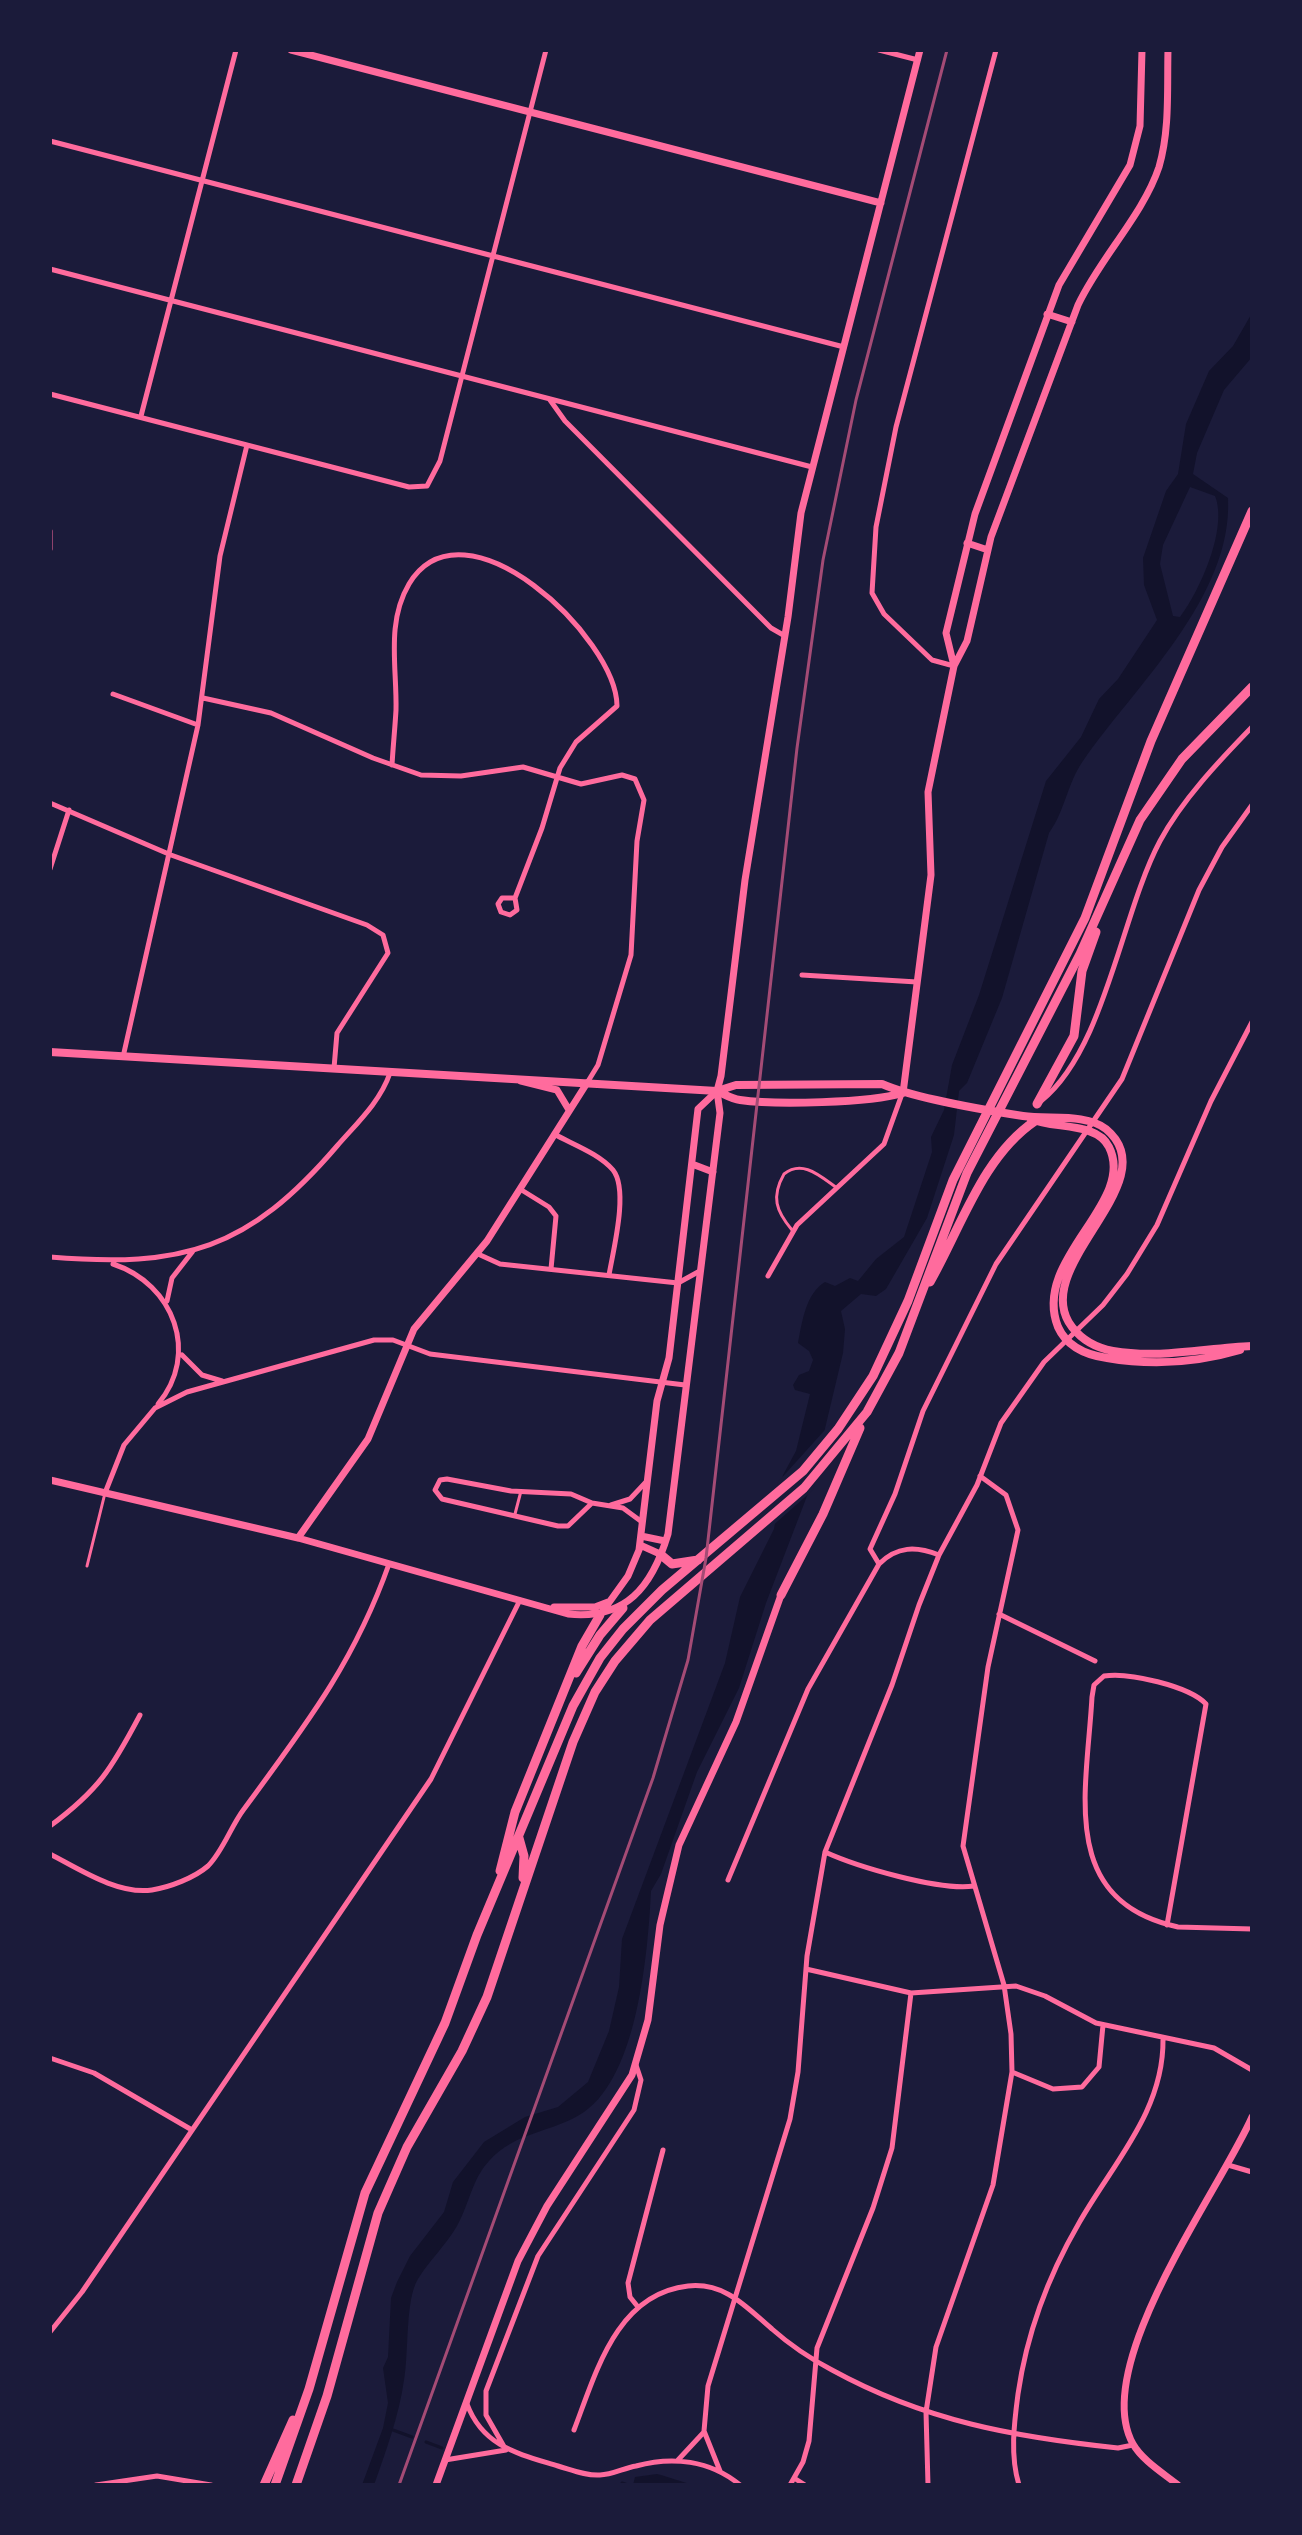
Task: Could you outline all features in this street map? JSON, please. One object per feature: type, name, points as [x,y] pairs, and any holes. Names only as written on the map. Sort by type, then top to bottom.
[{"type":"highway","points":[[275,2485],[309,2389],[365,2193],[445,2023],[497,1886],[520,1839],[565,1723],[590,1674],[629,1622],[693,1562],[803,1471],[849,1414],[897,1326],[957,1172],[1085,918],[1151,741],[1252,511]]},
{"type":"highway","points":[[781,1595],[823,1514],[867,1412],[899,1353],[967,1173],[1080,954],[1132,836],[1160,788],[1194,745],[1252,687]]},
{"type":"highway","points":[[1037,1104],[1074,1036],[1082,971],[1110,887]]},
{"type":"highway","points":[[918,1302],[966,1208],[1015,1136],[1031,1119]]},
{"type":"highway","points":[[296,2485],[322,2412],[385,2196],[407,2147],[478,2018],[573,1742],[595,1692],[638,1633],[804,1488],[867,1412]]},
{"type":"highway","points":[[660,1554],[672,1564],[693,1562]]},
{"type":"highway","points":[[568,1686],[600,1635],[623,1608]]},
{"type":"highway","points":[[497,1886],[510,1826],[586,1637],[600,1615]]},
{"type":"highway","points":[[522,1894],[525,1861],[518,1822],[523,1797]]},
{"type":"highway","points":[[264,2485],[309,2389]]},
{"type":"main road","points":[[50,1052],[717,1091],[743,1100],[882,1099],[903,1093]]},
{"type":"main road","points":[[717,1091],[743,1085],[882,1084],[903,1093],[1031,1119],[1090,1127],[1112,1136],[1121,1168],[1111,1200],[1065,1278],[1064,1308],[1075,1331],[1103,1349],[1138,1354],[1170,1355],[1252,1347]]},
{"type":"main road","points":[[1090,1127],[1108,1144],[1113,1169],[1104,1198],[1055,1283],[1054,1312],[1065,1339],[1079,1350],[1100,1357],[1150,1363],[1198,1360],[1252,1347]]},
{"type":"street","points":[[141,416],[236,50]]},
{"type":"street","points":[[291,50],[881,203]]},
{"type":"street","points":[[50,394],[396,484],[424,487],[433,479],[440,461],[546,50]]},
{"type":"street","points":[[879,50],[918,60]]},
{"type":"street","points":[[50,1480],[298,1538],[568,1614],[600,1615],[623,1608],[644,1585],[665,1541],[720,1113],[717,1091],[801,513],[920,50]]},
{"type":"street","points":[[954,666],[932,660],[875,604],[872,593],[873,565],[876,527],[896,427],[996,50]]},
{"type":"street","points":[[954,666],[946,633],[967,543],[1047,314],[1070,262],[1130,165],[1140,126],[1142,50]]},
{"type":"street","points":[[768,1276],[792,1231],[884,1144],[903,1093],[932,866],[928,792],[954,666],[967,641],[988,550],[1072,322],[1091,277],[1147,191],[1159,166],[1164,136],[1168,50]]},
{"type":"street","points":[[50,141],[844,347]]},
{"type":"street","points":[[50,269],[812,467]]},
{"type":"street","points":[[1047,314],[1072,322]]},
{"type":"street","points":[[550,400],[565,421],[673,530],[771,628],[785,636]]},
{"type":"street","points":[[123,1057],[198,725],[220,556],[247,445]]},
{"type":"street","points":[[50,531],[50,549]]},
{"type":"street","points":[[967,543],[988,550]]},
{"type":"street","points":[[392,765],[396,710],[393,648],[401,604],[420,571],[434,560],[459,554],[478,556],[513,571],[544,593],[575,626],[614,684],[617,706],[576,742],[558,777],[515,898]]},
{"type":"street","points":[[113,694],[198,725]]},
{"type":"street","points":[[203,698],[271,713],[392,765],[432,776],[523,767],[581,784],[626,775],[639,784],[644,800],[637,841],[631,955],[598,1065],[478,1254],[418,1323],[406,1344],[368,1439],[298,1538]]},
{"type":"street","points":[[1031,1119],[1037,1104],[1059,1085],[1080,1051],[1160,842],[1204,781],[1252,727]]},
{"type":"street","points":[[50,803],[171,855],[367,925],[383,935],[388,953],[337,1033],[334,1069]]},
{"type":"street","points":[[879,1564],[870,1549],[891,1504],[934,1387],[1006,1247],[1090,1127],[1129,1064],[1206,875],[1252,805]]},
{"type":"street","points":[[50,869],[69,810]]},
{"type":"street","points":[[802,975],[918,982]]},
{"type":"street","points":[[720,2471],[704,2431],[711,2368],[790,2119],[798,2072],[806,1969],[825,1852],[939,1555],[980,1476],[1001,1423],[1065,1339],[1116,1291],[1149,1238],[1221,1080],[1252,1022]]},
{"type":"street","points":[[50,1257],[106,1262],[167,1258],[251,1225],[305,1184],[380,1096],[391,1072]]},
{"type":"street","points":[[520,1080],[557,1090],[569,1110]]},
{"type":"street","points":[[600,1615],[632,1569],[640,1545],[677,1295],[698,1109],[717,1091]]},
{"type":"street","points":[[554,1134],[607,1165],[618,1180],[620,1199],[609,1275]]},
{"type":"street","points":[[692,1164],[713,1172]]},
{"type":"street","points":[[520,1189],[549,1207],[556,1216],[551,1269]]},
{"type":"street","points":[[195,1249],[172,1278],[167,1302],[181,1353],[202,1375],[223,1381]]},
{"type":"street","points":[[478,1254],[500,1264],[678,1283],[698,1272]]},
{"type":"street","points":[[106,1262],[132,1270],[167,1302]]},
{"type":"street","points":[[677,1295],[695,1296]]},
{"type":"street","points":[[155,1408],[187,1392],[223,1381],[374,1340],[389,1339],[430,1354],[685,1385]]},
{"type":"street","points":[[105,1493],[124,1445],[173,1383],[181,1353]]},
{"type":"street","points":[[928,2485],[926,2412],[940,2330],[979,2228],[998,2164],[1012,2072],[1011,2034],[1004,1985],[963,1846],[999,1614],[1016,1541],[1017,1521],[1003,1492],[980,1476]]},
{"type":"street","points":[[592,1503],[568,1526],[442,1499],[435,1490],[436,1485],[447,1479],[521,1491],[571,1494],[592,1503],[623,1508],[643,1523]]},
{"type":"street","points":[[610,1505],[630,1499],[648,1479]]},
{"type":"street","points":[[641,1536],[652,1541],[665,1541]]},
{"type":"street","points":[[640,1545],[660,1554]]},
{"type":"street","points":[[728,1880],[808,1689],[879,1564],[895,1551],[906,1548],[939,1555]]},
{"type":"street","points":[[50,1854],[90,1875],[131,1889],[160,1888],[204,1869],[241,1813],[311,1721],[355,1649],[389,1564]]},
{"type":"street","points":[[436,2485],[524,2249],[558,2190],[620,2097],[636,2065],[648,2020],[667,1888],[679,1845],[736,1722],[781,1595]]},
{"type":"street","points":[[50,2332],[82,2292],[431,1779],[521,1599]]},
{"type":"street","points":[[547,1607],[595,1607],[610,1601]]},
{"type":"street","points":[[999,1614],[1095,1661]]},
{"type":"street","points":[[1167,1925],[1206,1704],[1191,1692],[1140,1678],[1104,1676],[1094,1685],[1092,1697],[1086,1821],[1094,1868],[1124,1908],[1167,1925],[1252,1929]]},
{"type":"street","points":[[50,1826],[86,1799],[110,1772],[140,1715]]},
{"type":"street","points":[[825,1852],[862,1866],[954,1886],[974,1886]]},
{"type":"street","points":[[806,1969],[911,1993],[1004,1985],[1037,1993],[1103,2025],[1220,2050],[1252,2070]]},
{"type":"street","points":[[790,2485],[809,2441],[817,2348],[873,2208],[892,2148],[911,1993]]},
{"type":"street","points":[[1012,2072],[1053,2089],[1082,2087],[1099,2067],[1103,2025]]},
{"type":"street","points":[[1019,2485],[1014,2436],[1025,2351],[1039,2303],[1079,2222],[1154,2098],[1163,2070],[1163,2039]]},
{"type":"street","points":[[50,2058],[94,2073],[192,2130]]},
{"type":"street","points":[[506,2450],[486,2415],[486,2391],[538,2256],[636,2105],[641,2077],[636,2065]]},
{"type":"street","points":[[1178,2485],[1133,2445],[1126,2398],[1135,2348],[1161,2285],[1252,2117]]},
{"type":"street","points":[[638,2307],[630,2297],[628,2283],[663,2150]]},
{"type":"street","points":[[1228,2165],[1252,2172]]},
{"type":"street","points":[[574,2430],[608,2345],[638,2307],[666,2291],[702,2287],[733,2295],[816,2361],[860,2385],[926,2412],[1014,2436],[1118,2448],[1133,2445]]},
{"type":"street","points":[[466,2402],[483,2434],[506,2450],[596,2475],[678,2460],[720,2471],[740,2485]]},
{"type":"street","points":[[678,2460],[704,2431]]},
{"type":"street","points":[[445,2460],[506,2450]]},
{"type":"street","points":[[96,2485],[157,2476],[211,2485]]},
{"type":"street","points":[[794,2478],[805,2485]]},
{"type":"lane","points":[[792,1231],[776,1209],[775,1196],[784,1174],[789,1170],[806,1168],[837,1188]]},
{"type":"lane","points":[[515,1514],[521,1491]]},
{"type":"lane","points":[[87,1566],[105,1493]]},
{"type":"shaded area","points":[[1252,313],[1252,357],[1224,390],[1197,453],[1193,474],[1228,498],[1225,535],[1215,570],[1177,638],[1083,761],[1049,833],[1002,998],[967,1083],[959,1091],[954,1135],[927,1218],[886,1289],[876,1296],[861,1294],[841,1311],[845,1329],[843,1353],[812,1483],[766,1603],[739,1688],[697,1772],[661,1874],[651,1891],[647,1946],[637,2010],[617,2070],[602,2094],[584,2112],[510,2144],[483,2168],[457,2226],[422,2272],[414,2288],[409,2313],[406,2369],[395,2420],[374,2485],[362,2485],[383,2428],[388,2403],[383,2368],[388,2357],[391,2298],[410,2256],[444,2212],[453,2182],[484,2142],[525,2117],[558,2107],[588,2082],[609,2031],[619,1987],[622,1939],[725,1663],[740,1597],[774,1529],[783,1475],[796,1451],[810,1394],[795,1390],[793,1385],[799,1375],[809,1371],[813,1360],[809,1351],[798,1343],[806,1309],[813,1293],[825,1282],[835,1286],[850,1278],[858,1281],[876,1259],[904,1237],[932,1152],[931,1137],[944,1110],[952,1065],[979,995],[1046,781],[1081,737],[1099,699],[1118,679],[1157,620],[1144,585],[1143,558],[1166,491],[1178,474],[1186,424],[1209,371],[1233,346]],"holes":[[[1190,487],[1215,496],[1218,525],[1210,559],[1188,606],[1180,617],[1173,616],[1160,564],[1163,545]]]},
{"type":"shaded area","points":[[657,2474],[693,2485],[633,2485],[635,2477]]},
{"type":"pier","points":[[833,1421],[813,1490],[770,1528],[778,1482]]},
{"type":"waterway","points":[[393,2430],[412,2437]]},
{"type":"waterway","points":[[426,2442],[442,2448]]},
{"type":"waterway","points":[[622,2483],[628,2485]]},
{"type":"railway","points":[[399,2485],[653,1778],[688,1660],[706,1558],[797,748],[823,560],[856,400],[947,50]]}]
